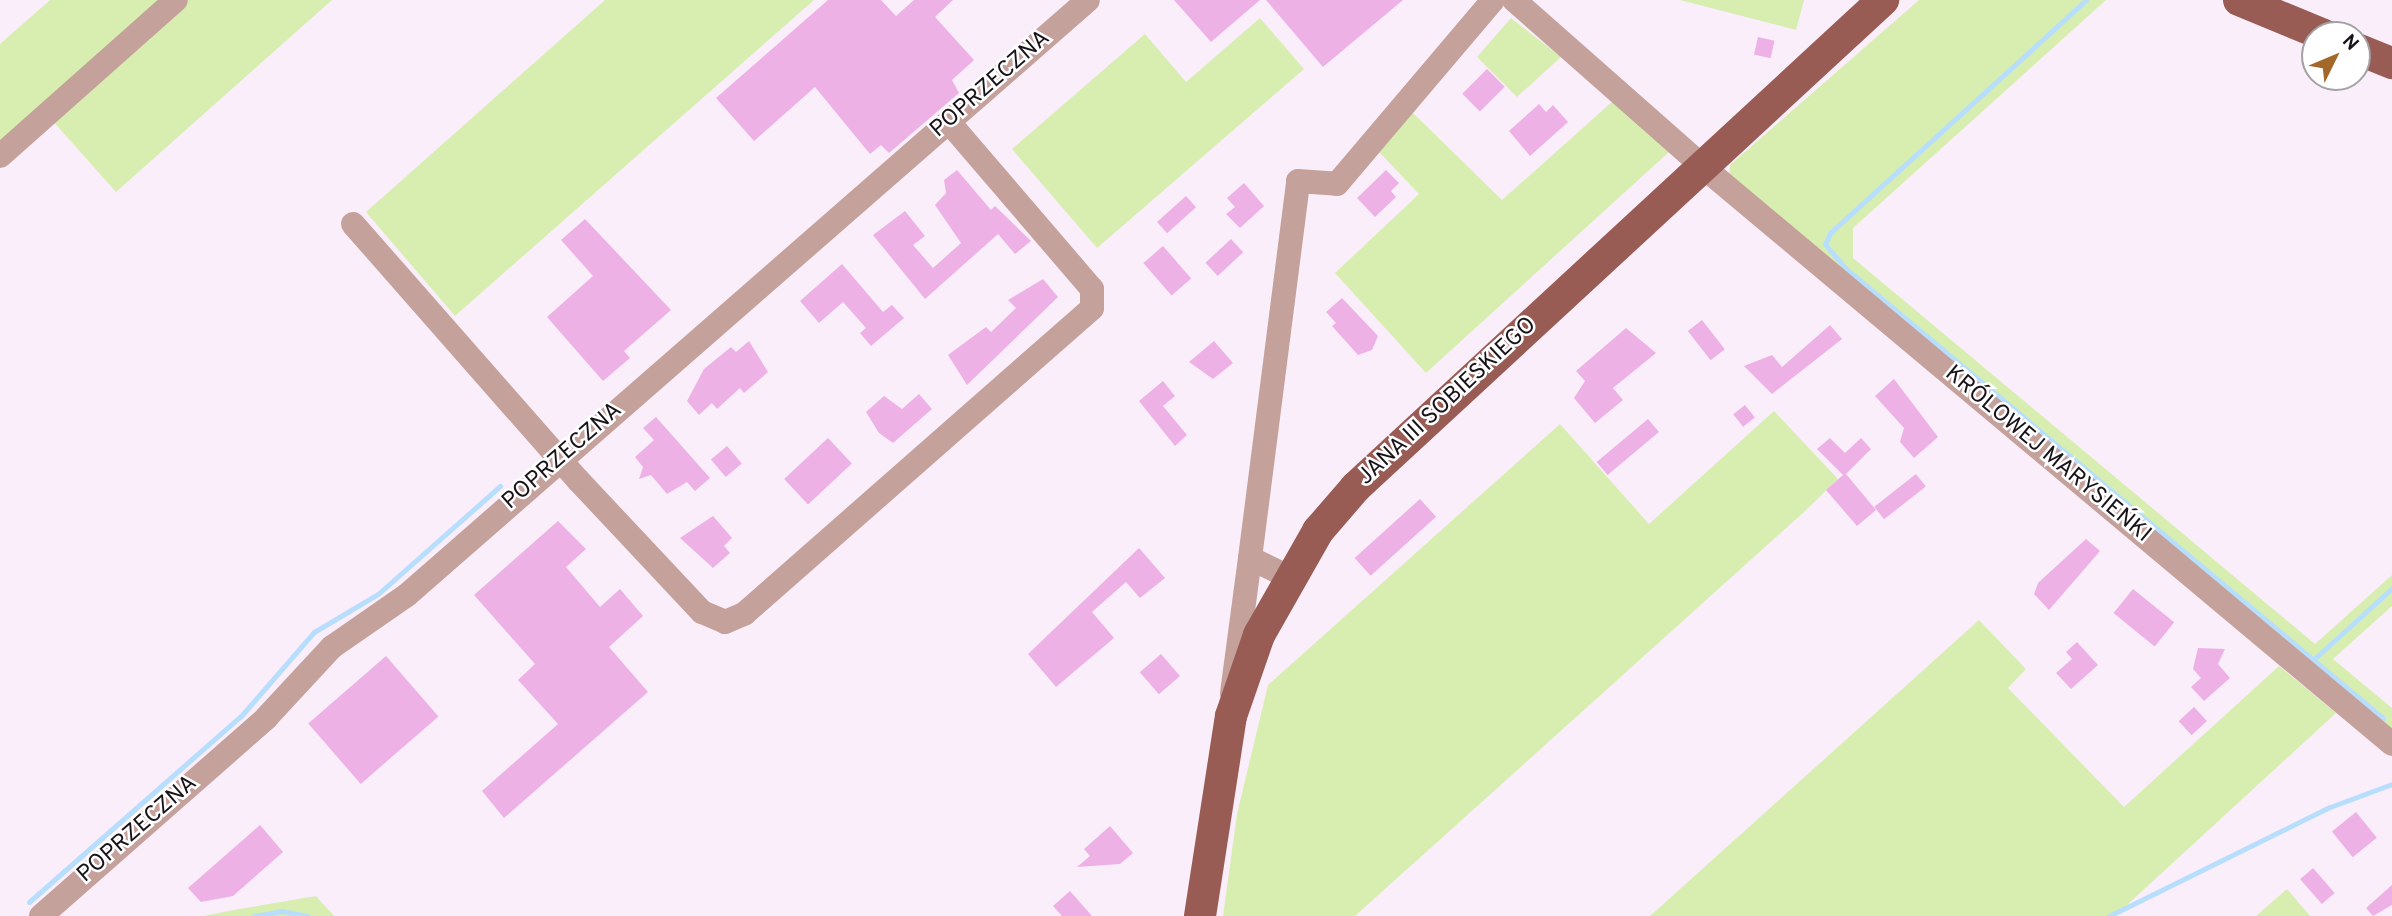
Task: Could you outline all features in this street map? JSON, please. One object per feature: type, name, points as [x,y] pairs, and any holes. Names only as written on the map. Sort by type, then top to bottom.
[{"type":"main road","name":"JANA III SOBIESKIEGO","points":[[1200,916],[1231,716],[1287,576],[1356,487],[1882,0]]},
{"type":"main road","points":[[2239,0],[2301,26]]},
{"type":"main road","points":[[2371,55],[2392,63]]},
{"type":"street","points":[[0,156],[176,0]]},
{"type":"street","name":"POPRZECZNA","points":[[41,916],[266,718],[320,657],[407,594],[1088,0]]},
{"type":"street","points":[[1231,716],[1298,181],[1337,184],[1493,0]]},
{"type":"street","name":"KRÓLOWEJ MARYSIEŃKI","points":[[1514,0],[1702,166],[2392,744]]},
{"type":"street","points":[[353,224],[560,459],[702,612],[725,622],[744,614],[1092,308],[1092,289],[949,122]]},
{"type":"street","points":[[1250,558],[1287,576]]},
{"type":"green space","points":[[50,0],[332,0],[116,192],[42,109],[0,146],[0,44]]},
{"type":"green space","points":[[605,0],[814,0],[455,316],[366,212]]},
{"type":"green space","points":[[1680,0],[1804,0],[1796,30]]},
{"type":"green space","points":[[1919,0],[2106,0],[1853,228],[1853,258],[2315,644],[2392,575],[2392,606],[2333,659],[2392,708],[2392,733],[1729,178],[1730,165]]},
{"type":"green space","points":[[1260,18],[1304,69],[1097,248],[1012,149],[1145,34],[1186,82]]},
{"type":"green space","points":[[1511,18],[1561,57],[1517,97],[1477,57]]},
{"type":"green space","points":[[1613,101],[1669,152],[1426,373],[1335,273],[1419,194],[1379,152],[1412,112],[1502,200]]},
{"type":"green space","points":[[1774,411],[1838,479],[1804,512],[1355,916],[1223,916],[1237,814],[1268,685],[1560,424],[1649,524]]},
{"type":"green space","points":[[1979,620],[2026,669],[2008,688],[2124,807],[2279,666],[2336,713],[2115,916],[1650,916]]},
{"type":"green space","points":[[2287,889],[2310,916],[2256,916]]},
{"type":"green space","points":[[316,896],[334,916],[203,916],[239,909]]},
{"type":"building","points":[[828,0],[881,0],[896,16],[914,0],[953,0],[935,17],[974,60],[952,80],[959,93],[889,153],[881,145],[870,154],[815,87],[754,141],[716,98]]},
{"type":"building","points":[[1174,0],[1260,0],[1211,42]]},
{"type":"building","points":[[1266,0],[1403,0],[1323,67]]},
{"type":"building","points":[[1758,37],[1775,41],[1771,58],[1754,55]]},
{"type":"building","points":[[1487,69],[1505,87],[1480,111],[1462,94]]},
{"type":"building","points":[[1539,104],[1546,112],[1553,105],[1568,122],[1530,156],[1509,131]]},
{"type":"building","points":[[957,170],[991,210],[995,206],[1031,241],[1015,254],[998,234],[925,299],[873,235],[905,211],[925,236],[913,245],[933,268],[961,243],[935,205],[946,193],[944,180]]},
{"type":"building","points":[[1386,170],[1399,183],[1391,191],[1396,197],[1375,217],[1357,198]]},
{"type":"building","points":[[1244,183],[1264,206],[1240,228],[1226,214],[1235,207],[1227,198]]},
{"type":"building","points":[[1186,196],[1196,207],[1167,233],[1157,222]]},
{"type":"building","points":[[585,219],[671,310],[624,351],[630,358],[603,381],[547,317],[593,276],[561,240]]},
{"type":"building","points":[[1231,239],[1243,252],[1218,276],[1205,263]]},
{"type":"building","points":[[1163,246],[1191,278],[1172,296],[1143,263]]},
{"type":"building","points":[[842,264],[883,312],[892,305],[904,318],[871,346],[860,333],[866,328],[843,302],[819,323],[800,301]]},
{"type":"building","points":[[1043,279],[1058,297],[967,385],[948,355],[986,327],[991,332],[1016,308],[1008,300]]},
{"type":"building","points":[[1342,298],[1378,336],[1372,350],[1358,355],[1332,326],[1336,323],[1326,312]]},
{"type":"building","points":[[1702,320],[1725,349],[1711,360],[1688,331]]},
{"type":"building","points":[[1830,325],[1842,339],[1772,394],[1744,366],[1772,355],[1782,367]]},
{"type":"building","points":[[1626,328],[1656,353],[1613,388],[1623,400],[1595,423],[1574,398],[1585,381],[1576,371]]},
{"type":"building","points":[[749,341],[768,372],[744,393],[740,388],[717,409],[712,403],[699,415],[687,401],[704,369],[731,347],[736,352]]},
{"type":"building","points":[[1214,341],[1233,363],[1213,379],[1189,362]]},
{"type":"building","points":[[1894,379],[1938,437],[1914,458],[1900,442],[1904,428],[1875,396]]},
{"type":"building","points":[[1163,381],[1175,396],[1163,406],[1187,435],[1175,446],[1139,401]]},
{"type":"building","points":[[919,394],[932,409],[893,443],[879,433],[866,412],[884,396],[902,409]]},
{"type":"building","points":[[1745,405],[1755,418],[1743,427],[1733,414]]},
{"type":"building","points":[[656,417],[710,478],[695,491],[687,482],[667,494],[651,475],[639,479],[643,467],[635,457],[654,440],[643,428]]},
{"type":"building","points":[[1648,419],[1659,432],[1608,475],[1597,462]]},
{"type":"building","points":[[828,438],[852,464],[808,505],[784,479]]},
{"type":"building","points":[[1830,438],[1845,453],[1861,438],[1871,449],[1846,474],[1876,510],[1857,526],[1826,490],[1843,475],[1817,449]]},
{"type":"building","points":[[727,446],[742,464],[726,477],[711,459]]},
{"type":"building","points":[[1916,474],[1926,487],[1884,519],[1874,507]]},
{"type":"building","points":[[1420,499],[1436,517],[1371,576],[1355,558]]},
{"type":"building","points":[[713,516],[732,538],[724,546],[730,553],[713,568],[680,538]]},
{"type":"building","points":[[558,521],[586,549],[566,567],[600,607],[620,589],[643,616],[609,647],[648,692],[504,818],[482,791],[558,724],[518,680],[535,664],[474,595]]},
{"type":"building","points":[[2086,539],[2100,551],[2049,610],[2034,594],[2038,583]]},
{"type":"building","points":[[1139,548],[1165,578],[1140,598],[1126,582],[1092,612],[1114,638],[1056,687],[1028,654]]},
{"type":"building","points":[[2133,589],[2174,622],[2155,646],[2113,613]]},
{"type":"building","points":[[2077,642],[2098,665],[2071,689],[2056,673],[2072,659],[2066,652]]},
{"type":"building","points":[[2198,648],[2225,649],[2218,664],[2230,678],[2204,701],[2191,687],[2201,678],[2193,669]]},
{"type":"building","points":[[1161,654],[1180,676],[1159,694],[1140,672]]},
{"type":"building","points":[[386,656],[438,716],[361,784],[308,724]]},
{"type":"building","points":[[2194,707],[2207,721],[2192,735],[2179,721]]},
{"type":"building","points":[[2356,812],[2377,838],[2353,857],[2332,832]]},
{"type":"building","points":[[260,825],[283,852],[233,896],[201,902],[188,888]]},
{"type":"building","points":[[1110,826],[1133,853],[1120,864],[1077,867],[1090,856],[1084,849]]},
{"type":"building","points":[[2313,868],[2335,893],[2322,904],[2300,879]]},
{"type":"building","points":[[2392,885],[2392,905],[2373,916],[2366,908]]},
{"type":"building","points":[[1070,891],[1092,916],[1062,916],[1053,906]]},
{"type":"waterway","points":[[2086,0],[1830,233],[1825,244],[1844,267],[2383,718]]},
{"type":"waterway","points":[[29,902],[241,716],[314,632],[378,594],[500,486]]},
{"type":"waterway","points":[[2313,660],[2392,588]]},
{"type":"waterway","points":[[2109,916],[2330,807],[2392,784]]},
{"type":"waterway","points":[[254,916],[282,911],[308,916]]}]
